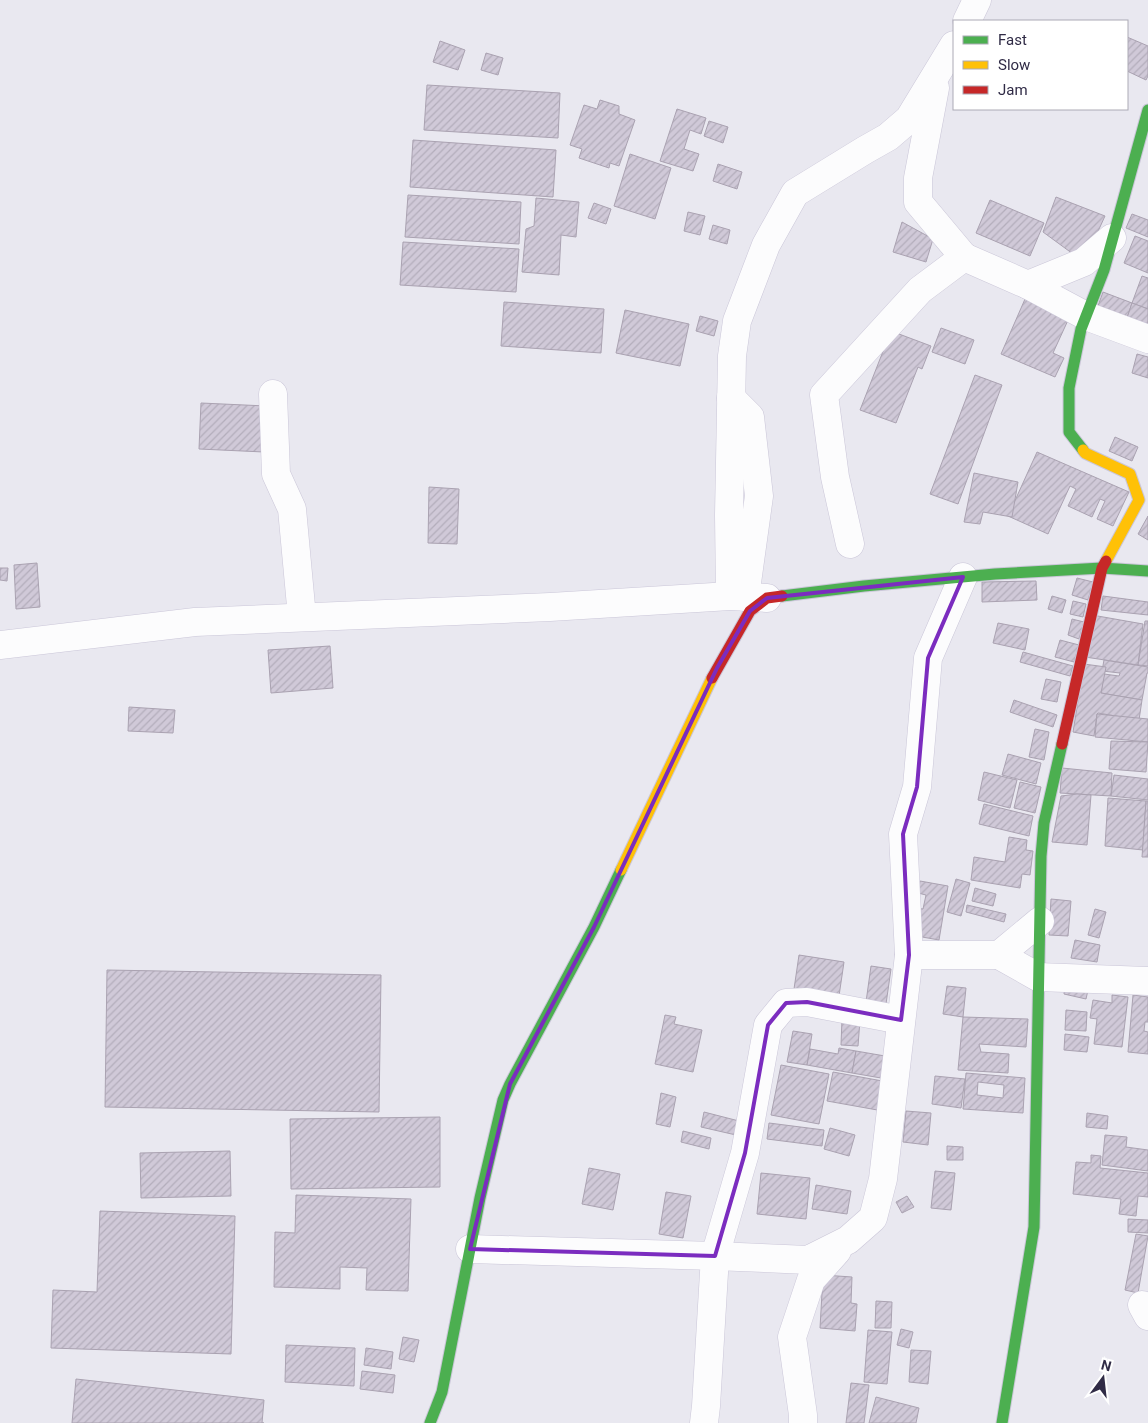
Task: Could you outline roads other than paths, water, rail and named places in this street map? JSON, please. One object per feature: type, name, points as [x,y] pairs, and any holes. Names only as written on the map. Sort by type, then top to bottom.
[{"type":"street","points":[[967,20],[977,0]]},
{"type":"street","points":[[430,1423],[442,1392],[480,1198],[501,1109],[510,1084],[594,927],[717,668],[750,610],[729,515],[732,356],[737,322],[766,245],[795,193],[888,137],[909,119],[953,47]]},
{"type":"street","points":[[938,72],[918,178],[918,202],[964,257],[1028,285],[1086,316],[1148,339]]},
{"type":"street","points":[[1002,1423],[1034,1227],[1038,977],[1041,856],[1044,823],[1102,568],[1144,501],[1130,474],[1085,453],[1069,432],[1069,388],[1081,329],[1104,270],[1148,110]]},
{"type":"street","points":[[1028,285],[1084,262],[1112,238]]},
{"type":"street","points":[[850,544],[835,477],[824,394],[920,290],[964,257]]},
{"type":"street","points":[[272,394],[276,474],[292,509],[302,617]]},
{"type":"street","points":[[0,645],[195,622],[540,608],[747,597],[995,574],[1102,568],[1148,571]]},
{"type":"street","points":[[470,1249],[808,1260],[848,1240],[873,1218],[884,1169],[909,955],[903,834],[917,787],[928,658],[963,577]]},
{"type":"street","points":[[999,955],[1040,921]]},
{"type":"street","points":[[909,955],[999,955],[1038,977],[1148,982]]},
{"type":"street","points":[[704,1423],[715,1256],[745,1152],[768,1025],[786,1003],[807,1002],[901,1020]]},
{"type":"street","points":[[803,1423],[804,1415],[792,1337],[811,1280],[843,1243]]}]
